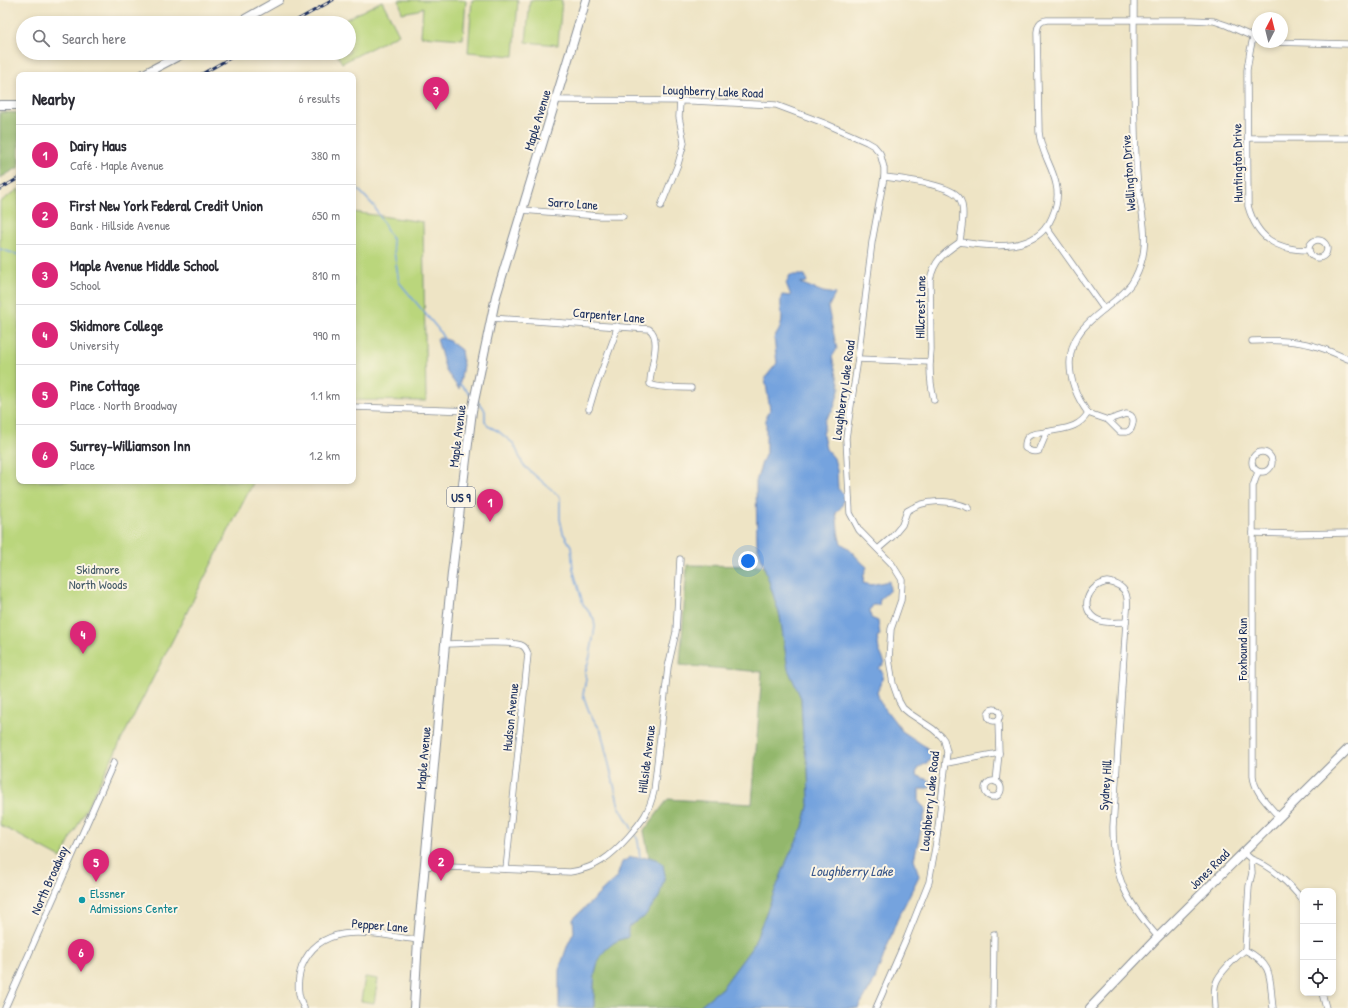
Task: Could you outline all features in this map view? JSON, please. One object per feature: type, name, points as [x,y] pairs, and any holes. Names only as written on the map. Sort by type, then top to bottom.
[{"type":"main road","points":[[250,16],[279,0]]},
{"type":"main road","name":"Maple Avenue","points":[[414,1008],[418,940],[426,866],[445,644],[452,573],[472,411],[496,296],[586,0]]},
{"type":"main road","points":[[148,72],[171,60]]},
{"type":"main road","points":[[0,105],[16,105]]},
{"type":"main road","name":"Jones Road","points":[[1090,1008],[1158,937],[1348,748]]},
{"type":"street","name":"Wellington Drive","points":[[1088,413],[1080,402],[1073,384],[1070,369],[1072,347],[1079,332],[1122,294],[1135,277],[1141,262],[1144,245],[1136,157],[1134,0]]},
{"type":"street","points":[[884,176],[938,186],[950,190],[958,196],[962,206],[960,242],[984,246],[1024,242],[1036,237],[1046,227],[1056,209],[1058,195],[1055,179],[1041,148],[1039,132],[1037,32],[1041,21],[1214,21],[1252,37]]},
{"type":"street","points":[[1288,42],[1348,44]]},
{"type":"street","name":"Huntington Drive","points":[[1252,47],[1247,70],[1246,105],[1248,138],[1248,206],[1254,223],[1263,235],[1279,246],[1308,250]]},
{"type":"street","name":"Loughberry Lake Road","points":[[555,100],[764,103],[783,107],[824,122],[867,142],[874,146],[880,153],[884,176],[872,242],[858,359],[846,438],[850,513],[859,530],[892,564],[902,580],[901,600],[891,629],[889,659],[893,684],[903,708],[933,729],[944,740],[947,752],[947,763],[929,882],[876,1008]]},
{"type":"street","points":[[661,206],[678,164],[684,143],[679,117],[680,101]]},
{"type":"street","points":[[1248,138],[1348,138]]},
{"type":"street","name":"Sarro Lane","points":[[522,210],[599,216],[623,216]]},
{"type":"street","points":[[1046,227],[1104,309]]},
{"type":"street","name":"Hillcrest Lane","points":[[934,400],[930,384],[930,280],[932,269],[938,260],[944,253],[960,242]]},
{"type":"street","name":"Carpenter Lane","points":[[491,318],[649,329],[653,331],[655,335],[650,384],[653,386],[691,388]]},
{"type":"street","points":[[589,409],[617,326]]},
{"type":"street","points":[[1252,341],[1283,340],[1301,343],[1321,348],[1348,359]]},
{"type":"street","points":[[858,359],[930,362]]},
{"type":"street","points":[[356,407],[472,411]]},
{"type":"street","points":[[1047,432],[1077,425],[1084,420],[1088,413],[1108,420]]},
{"type":"street","name":"Foxhound Run","points":[[1258,472],[1254,486],[1253,533],[1253,776],[1254,785],[1261,797],[1279,817]]},
{"type":"street","points":[[878,549],[892,537],[902,524],[907,511],[921,504],[935,501],[954,503],[969,508]]},
{"type":"street","points":[[1253,533],[1348,533]]},
{"type":"street","name":"Hillside Avenue","points":[[426,866],[488,870],[578,871],[592,867],[603,861],[616,850],[644,819],[650,808],[654,791],[668,667],[676,632],[680,559]]},
{"type":"street","name":"Sydney Hill","points":[[1126,622],[1104,622],[1097,620],[1092,616],[1087,603],[1091,590],[1095,586],[1108,582],[1121,586],[1125,591],[1128,605],[1113,827],[1113,850],[1118,872],[1125,892],[1135,910],[1158,937]]},
{"type":"street","name":"Hudson Avenue","points":[[445,644],[517,644],[523,646],[527,650],[528,654],[506,869]]},
{"type":"street","points":[[996,782],[999,753],[998,720]]},
{"type":"street","points":[[947,763],[999,753]]},
{"type":"street","name":"North Broadway","points":[[5,1008],[114,762]]},
{"type":"street","points":[[1243,852],[1251,859],[1269,868],[1300,897]]},
{"type":"street","points":[[1246,950],[1249,886],[1252,873],[1251,859]]},
{"type":"street","name":"Pepper Lane","points":[[304,1008],[300,1000],[298,990],[299,974],[305,961],[315,946],[326,939],[338,934],[358,933],[418,940]]},
{"type":"street","points":[[993,1008],[994,934]]},
{"type":"street","points":[[1215,1008],[1216,982],[1222,972],[1246,950]]},
{"type":"street","points":[[1246,950],[1262,961],[1269,972],[1273,1008]]},
{"type":"street","points":[[1323,996],[1326,1008]]},
{"type":"green space","points":[[399,0],[466,0],[463,39],[421,36],[423,7],[418,10],[402,13]]},
{"type":"green space","points":[[472,0],[518,0],[514,56],[468,52]]},
{"type":"green space","points":[[530,0],[562,0],[558,45],[526,42]]},
{"type":"green space","points":[[382,1],[399,34],[356,56],[356,16],[353,16]]},
{"type":"green space","points":[[340,60],[348,60],[342,63]]},
{"type":"green space","points":[[0,112],[16,113],[16,169],[0,178]]},
{"type":"green space","name":"Skidmore North Woods","points":[[16,191],[16,484],[252,484],[61,858],[0,825],[0,202]]},
{"type":"green space","points":[[356,212],[423,222],[426,401],[356,400]]},
{"type":"green space","points":[[687,565],[764,566],[780,616],[788,669],[801,698],[803,739],[808,767],[809,802],[803,827],[788,858],[753,946],[722,988],[697,1008],[594,1008],[595,972],[601,956],[613,943],[627,937],[628,927],[644,917],[659,897],[665,875],[658,860],[649,857],[644,831],[668,799],[752,804],[762,672],[680,665]]},
{"type":"green space","points":[[365,977],[378,979],[374,1003],[361,1001]]},
{"type":"water","name":"Loughberry Lake","points":[[790,275],[805,275],[807,282],[800,283],[823,292],[835,294],[828,308],[837,349],[832,357],[840,387],[834,408],[825,420],[823,435],[826,449],[834,458],[837,470],[838,489],[845,495],[842,506],[836,513],[839,536],[841,543],[867,567],[864,574],[863,583],[871,585],[889,581],[890,590],[880,599],[879,605],[873,605],[870,610],[871,618],[878,621],[880,635],[877,637],[879,650],[885,663],[879,668],[883,673],[881,685],[877,692],[880,702],[902,731],[926,747],[934,758],[917,769],[916,775],[933,782],[932,787],[919,790],[919,802],[926,809],[914,859],[919,876],[897,920],[874,982],[858,1008],[697,1008],[722,988],[753,946],[788,858],[803,827],[809,802],[808,767],[803,739],[801,698],[788,669],[780,616],[757,544],[756,482],[766,453],[766,416],[770,410],[765,378],[777,363],[774,338],[781,324],[781,296],[791,296],[786,283]]},
{"type":"water","points":[[440,338],[448,340],[461,350],[463,365],[459,389],[446,371],[437,339]]},
{"type":"water","points":[[631,857],[649,857],[658,860],[663,865],[665,875],[659,897],[644,917],[628,927],[628,937],[613,944],[600,958],[594,982],[594,1008],[559,1008],[559,970],[574,932],[573,919],[617,877],[622,862]]},
{"type":"waterway","points":[[356,187],[374,206],[392,239],[399,282],[438,329],[444,339]]},
{"type":"waterway","points":[[0,249],[16,254]]},
{"type":"waterway","points":[[460,384],[471,395]]},
{"type":"waterway","points":[[477,401],[485,411],[485,421],[488,426],[498,431],[514,444],[523,465],[560,497],[560,519],[563,533],[571,546],[573,569],[583,604],[594,619],[595,627],[590,656],[585,673],[586,679],[583,695],[590,714],[601,731],[619,806],[632,829]]},
{"type":"waterway","points":[[634,833],[638,840],[640,858]]},
{"type":"railway","points":[[304,16],[333,0]]},
{"type":"railway","points":[[205,72],[227,60]]},
{"type":"railway","points":[[0,189],[16,180]]},
{"type":"place","name":"Maple Avenue Middle School","points":[[436,110]]},
{"type":"place","name":"Dairy Haus","points":[[490,522]]},
{"type":"place","name":"Skidmore College","points":[[83,654]]},
{"type":"place","name":"First New York Federal Credit Union","points":[[441,881]]},
{"type":"place","name":"Pine Cottage","points":[[96,882]]},
{"type":"place","name":"Elssner Admissions Center","points":[[82,900]]},
{"type":"place","name":"Surrey-Williamson Inn","points":[[81,972]]}]
